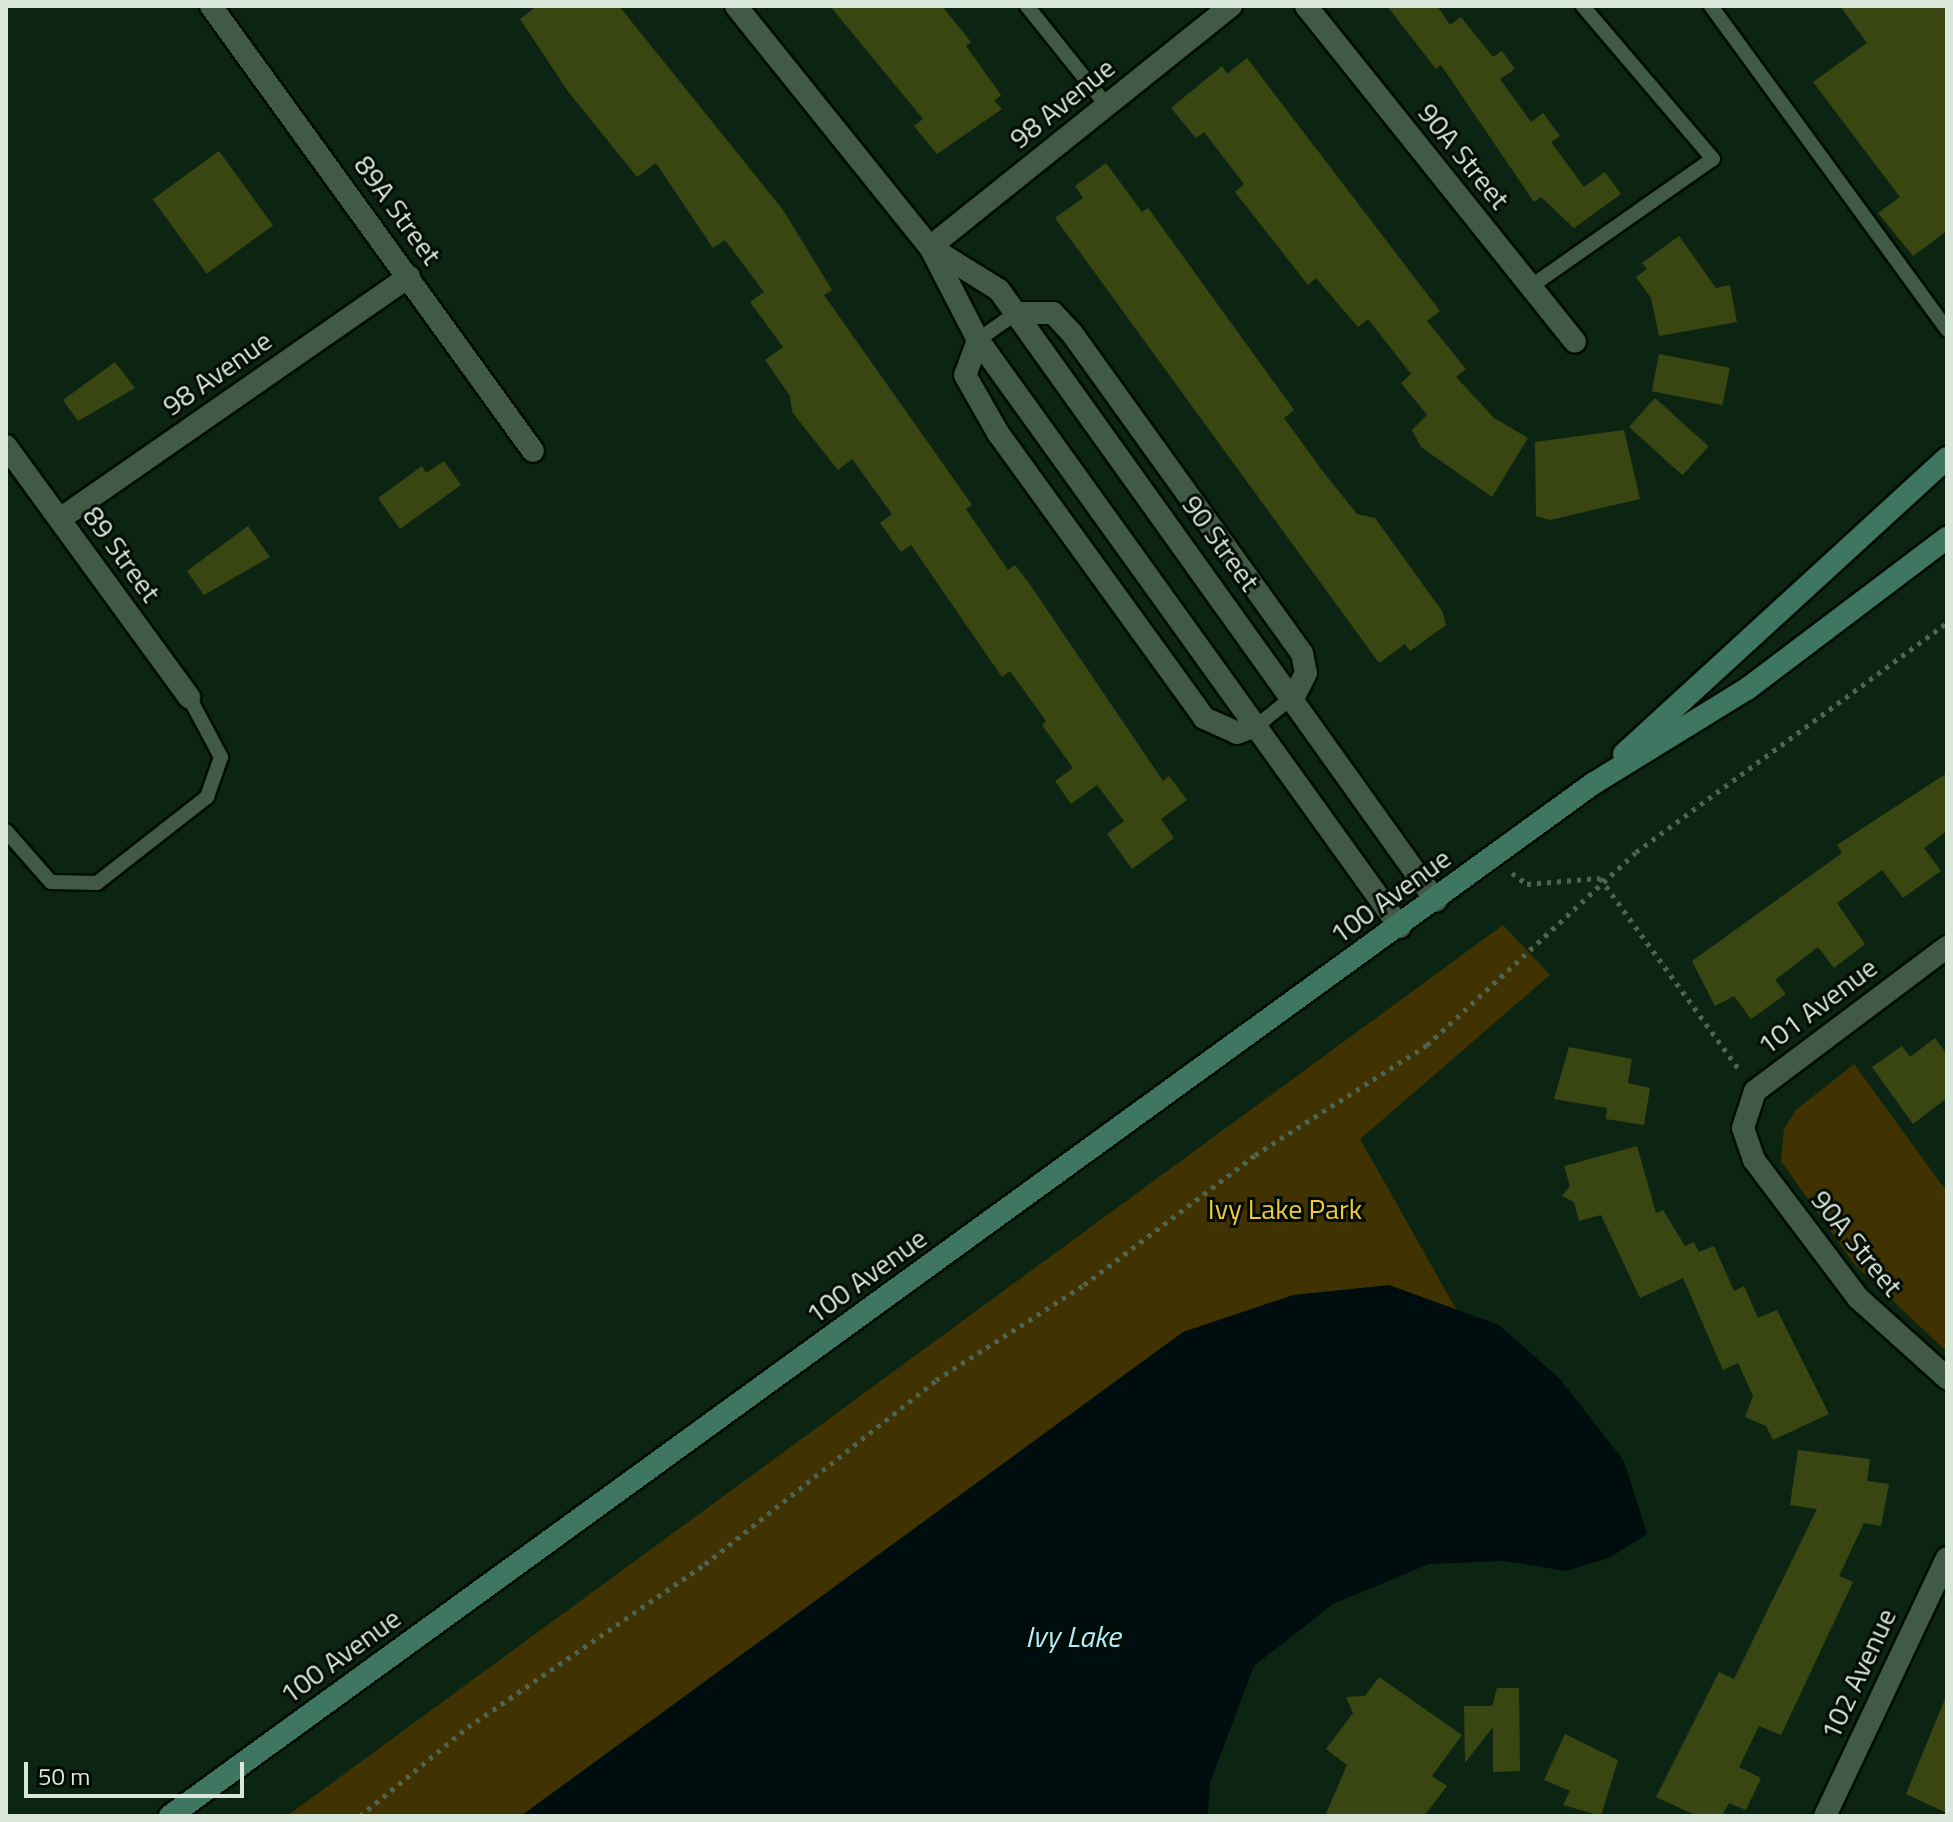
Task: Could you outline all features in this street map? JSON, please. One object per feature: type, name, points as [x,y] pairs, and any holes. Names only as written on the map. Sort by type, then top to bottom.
[{"type":"main road","name":"100 Avenue","points":[[1594,783],[1761,621],[1947,458]]},
{"type":"main road","name":"100 Avenue","points":[[170,1816],[1436,901],[1594,783],[1747,689],[1947,538]]},
{"type":"street","name":"89A Street","points":[[211,6],[533,451]]},
{"type":"street","name":"90 Street","points":[[736,6],[930,247],[978,340],[1258,725],[1400,927]]},
{"type":"street","name":"98 Avenue","points":[[930,247],[1231,6]]},
{"type":"street","name":"90A Street","points":[[1306,6],[1575,342]]},
{"type":"street","name":"90 Street","points":[[930,247],[999,290],[1295,695],[1436,901]]},
{"type":"street","name":"98 Avenue","points":[[60,519],[409,276]]},
{"type":"street","points":[[1016,313],[1053,313],[1071,332],[1302,653],[1306,673],[1295,695]]},
{"type":"street","points":[[978,340],[965,375],[998,433],[1204,718],[1237,733],[1258,725]]},
{"type":"street","name":"89 Street","points":[[6,446],[189,697]]},
{"type":"street","name":"101 Avenue","points":[[1743,1128],[1755,1091],[1947,947]]},
{"type":"street","name":"90A Street","points":[[1743,1128],[1754,1160],[1858,1298],[1947,1378]]},
{"type":"street","name":"102 Avenue","points":[[1825,1816],[1947,1558]]},
{"type":"lane","points":[[1027,6],[1107,106]]},
{"type":"lane","points":[[1530,287],[1713,159],[1583,6]]},
{"type":"lane","points":[[1711,6],[1947,330]]},
{"type":"lane","points":[[978,340],[1016,313]]},
{"type":"lane","points":[[1258,725],[1295,695]]},
{"type":"lane","points":[[6,831],[51,882],[97,883],[207,797],[221,757],[189,697]]},
{"type":"path","points":[[360,1816],[468,1727],[705,1564],[936,1380],[1084,1285],[1255,1155],[1342,1106],[1427,1045],[1604,883],[1947,623]]},
{"type":"path","points":[[1497,854],[1527,884],[1604,883]]},
{"type":"path","points":[[1604,883],[1755,1091]]},
{"type":"green space","name":"Ivy Lake Park","points":[[1503,925],[1550,975],[1360,1139],[1456,1309],[1254,1308],[1003,1464],[521,1816],[287,1816]]},
{"type":"green space","points":[[1854,1064],[1947,1192],[1947,1352],[1854,1264],[1781,1161],[1784,1129],[1796,1110]]},
{"type":"water","name":"Ivy Lake","points":[[1389,1285],[1499,1325],[1560,1379],[1624,1461],[1647,1534],[1609,1558],[1566,1571],[1504,1561],[1429,1564],[1333,1604],[1254,1666],[1210,1783],[1208,1816],[521,1816],[1183,1332],[1293,1295]]},
{"type":"building","points":[[537,6],[619,6],[783,210],[832,290],[824,295],[972,505],[966,509],[1008,570],[1015,565],[1031,586],[1163,781],[1169,776],[1187,800],[1161,819],[1174,838],[1132,869],[1107,834],[1124,821],[1097,785],[1071,804],[1055,781],[1073,768],[1042,725],[1046,721],[1010,671],[1002,677],[911,545],[901,552],[880,523],[892,514],[852,459],[838,470],[792,412],[790,396],[765,360],[783,347],[750,302],[764,292],[725,240],[713,248],[656,163],[637,177],[567,90],[520,19]]},
{"type":"building","points":[[830,6],[942,6],[971,42],[966,46],[1001,95],[994,101],[1002,109],[937,154],[914,126],[923,119]]},
{"type":"building","points":[[1387,6],[1437,6],[1450,25],[1461,17],[1493,57],[1502,51],[1515,69],[1500,79],[1531,122],[1543,113],[1560,136],[1551,142],[1584,187],[1605,172],[1621,194],[1574,228],[1541,197],[1534,202],[1441,65],[1436,69]]},
{"type":"building","points":[[1840,6],[1947,6],[1947,231],[1913,256],[1878,213],[1900,197],[1813,82],[1867,43]]},
{"type":"building","points":[[1247,58],[1440,311],[1427,321],[1466,369],[1456,377],[1494,418],[1528,438],[1492,497],[1421,447],[1412,430],[1427,415],[1401,383],[1411,374],[1368,319],[1358,327],[1316,278],[1308,285],[1235,192],[1244,184],[1204,132],[1196,138],[1171,108],[1222,66],[1227,74]]},
{"type":"building","points":[[219,151],[273,225],[207,274],[153,199]]},
{"type":"building","points":[[1106,163],[1142,212],[1148,208],[1294,410],[1284,418],[1324,473],[1357,514],[1375,518],[1442,611],[1446,625],[1410,651],[1405,644],[1379,663],[1055,218],[1083,198],[1075,186]]},
{"type":"building","points":[[1679,236],[1716,288],[1730,285],[1737,322],[1659,336],[1651,298],[1636,277],[1647,269],[1642,263]]},
{"type":"building","points":[[1659,354],[1730,368],[1722,405],[1652,391]]},
{"type":"building","points":[[115,362],[135,388],[78,421],[63,400]]},
{"type":"building","points":[[1655,398],[1709,446],[1682,475],[1629,427]]},
{"type":"building","points":[[1624,430],[1640,499],[1550,520],[1536,516],[1535,442]]},
{"type":"building","points":[[444,461],[461,485],[400,529],[378,498],[422,466],[426,473]]},
{"type":"building","points":[[248,526],[270,557],[204,595],[187,571]]},
{"type":"building","points":[[1947,773],[1947,831],[1924,848],[1941,871],[1903,898],[1882,870],[1837,903],[1865,944],[1834,968],[1818,947],[1775,980],[1786,994],[1751,1019],[1734,996],[1715,1006],[1692,961],[1842,853],[1837,845]]},
{"type":"building","points":[[1935,1038],[1947,1054],[1947,1098],[1913,1124],[1872,1067],[1902,1046],[1910,1057]]},
{"type":"building","points":[[1569,1047],[1632,1059],[1628,1083],[1650,1088],[1644,1125],[1606,1119],[1607,1108],[1554,1099]]},
{"type":"building","points":[[1637,1146],[1656,1213],[1663,1210],[1685,1246],[1694,1242],[1699,1252],[1714,1246],[1734,1291],[1744,1286],[1758,1318],[1777,1310],[1829,1414],[1773,1440],[1766,1426],[1745,1417],[1753,1396],[1738,1363],[1723,1370],[1683,1278],[1640,1298],[1601,1215],[1579,1221],[1574,1202],[1562,1196],[1570,1186],[1564,1166]]},
{"type":"building","points":[[1798,1450],[1870,1459],[1867,1481],[1889,1484],[1881,1526],[1864,1523],[1839,1576],[1853,1582],[1781,1735],[1759,1726],[1739,1767],[1761,1778],[1746,1810],[1729,1803],[1722,1816],[1697,1816],[1656,1797],[1719,1672],[1734,1679],[1817,1509],[1790,1505]]},
{"type":"building","points":[[1379,1677],[1462,1735],[1432,1776],[1447,1786],[1424,1816],[1325,1816],[1347,1765],[1326,1749],[1353,1713],[1346,1697],[1365,1696]]},
{"type":"building","points":[[1497,1688],[1519,1688],[1520,1771],[1493,1772],[1493,1727],[1465,1763],[1464,1706],[1492,1706]]},
{"type":"building","points":[[1947,1694],[1947,1813],[1906,1794]]},
{"type":"building","points":[[1565,1734],[1618,1760],[1601,1816],[1563,1805],[1570,1791],[1544,1780]]}]
